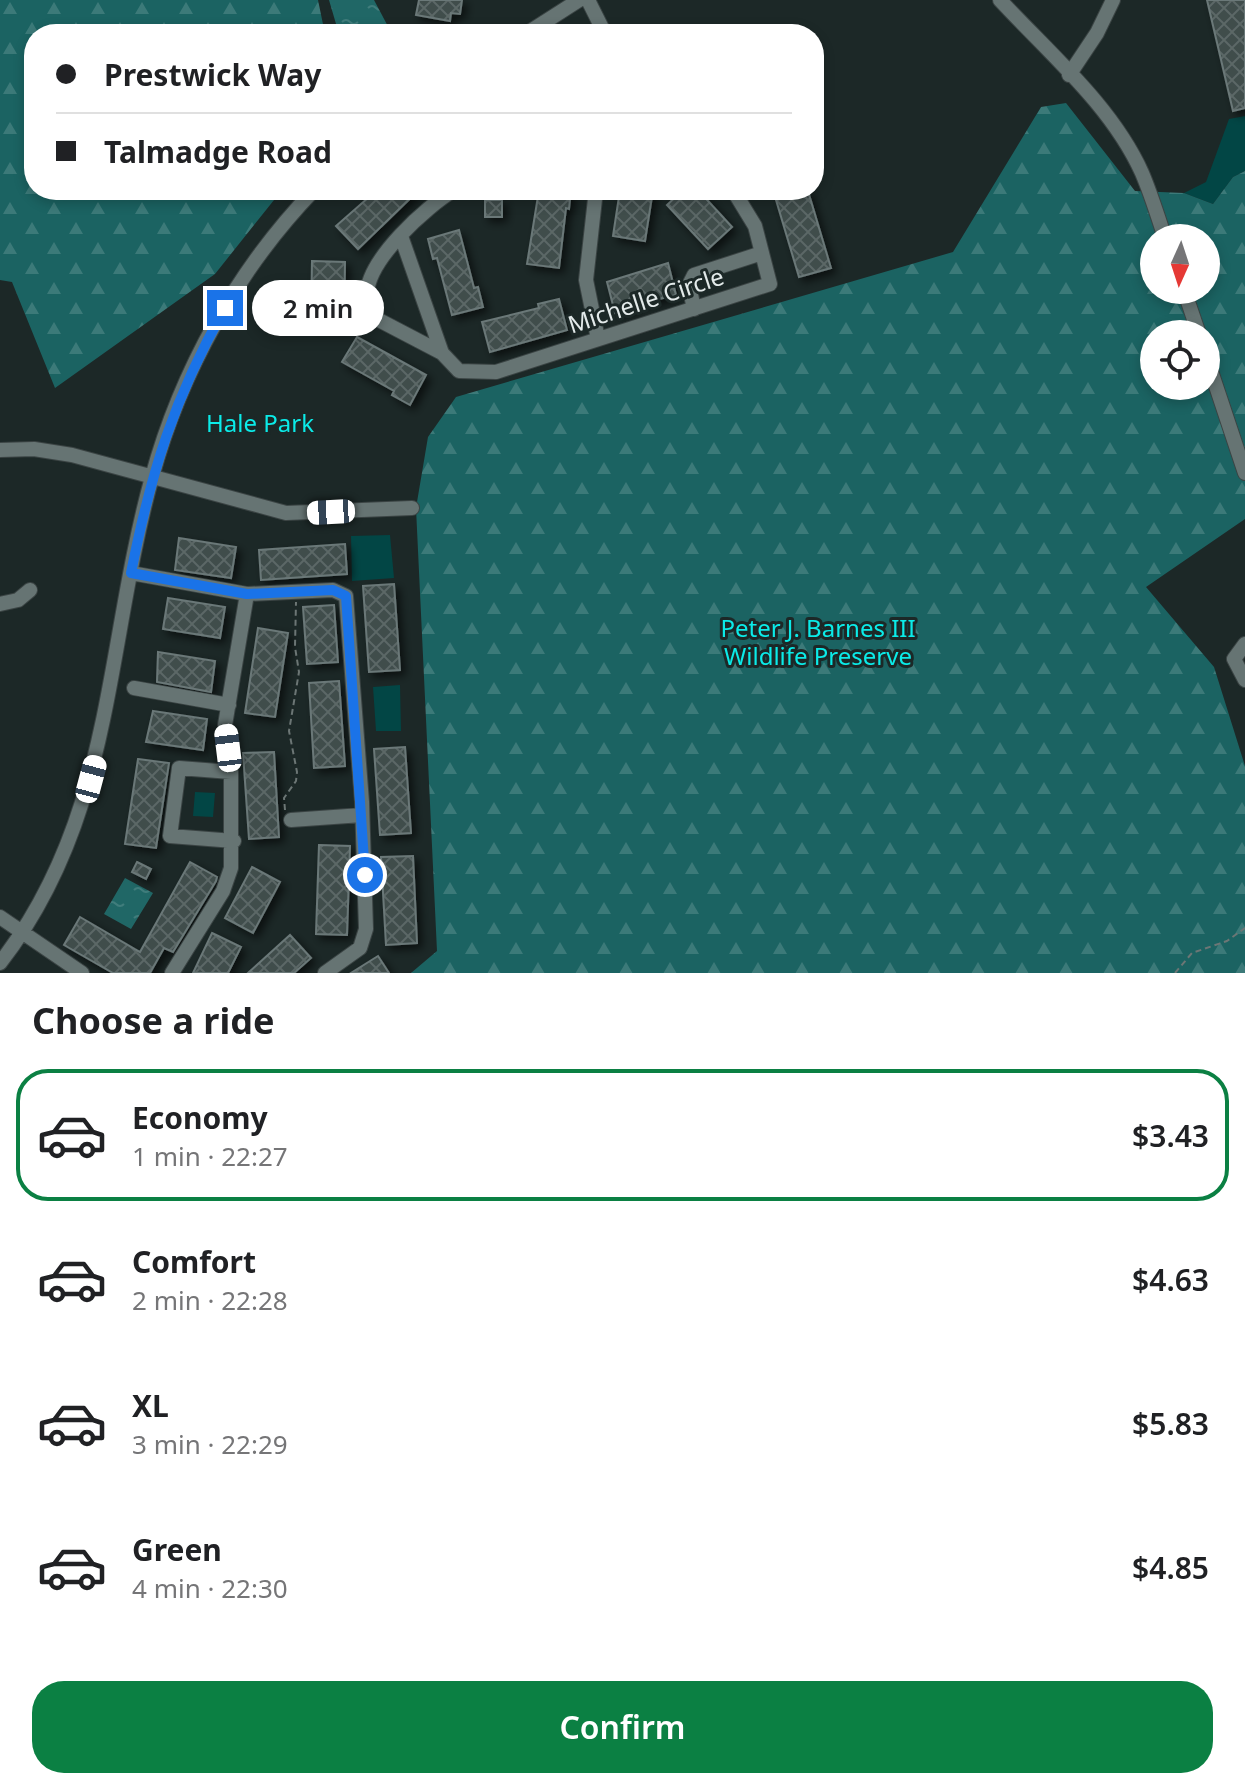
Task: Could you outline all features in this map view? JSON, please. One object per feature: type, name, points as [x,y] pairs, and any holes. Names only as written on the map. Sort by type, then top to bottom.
[{"type":"street","points":[[542,24],[579,0]]},
{"type":"street","points":[[588,0],[600,24]]},
{"type":"street","points":[[1000,0],[1122,138],[1142,173],[1160,224]]},
{"type":"street","points":[[1094,0],[1101,23]]},
{"type":"street","points":[[1069,75],[1113,0]]},
{"type":"street","points":[[0,963],[23,932],[60,861],[85,799],[152,478],[181,393],[218,320],[251,266],[306,200]]},
{"type":"street","name":"Michelle Circle","points":[[437,200],[401,236],[372,274],[367,295],[375,318],[442,353],[459,371],[496,372],[770,284],[755,226],[739,200]]},
{"type":"street","points":[[595,200],[586,280],[598,339]]},
{"type":"street","points":[[401,236],[442,353]]},
{"type":"street","points":[[694,309],[689,285],[694,275],[762,253]]},
{"type":"street","points":[[1220,398],[1245,473]]},
{"type":"street","points":[[0,450],[34,449],[72,455],[286,513],[412,508]]},
{"type":"street","points":[[131,573],[247,594],[333,590],[346,596],[367,905],[364,941],[325,973]]},
{"type":"street","points":[[0,604],[18,600],[30,590]]},
{"type":"street","points":[[172,973],[223,891],[234,841],[225,725],[247,594]]},
{"type":"street","points":[[1245,644],[1234,659],[1245,680]]},
{"type":"street","points":[[134,688],[229,705]]},
{"type":"street","points":[[231,772],[179,768],[170,836],[234,841]]},
{"type":"street","points":[[291,820],[362,815]]},
{"type":"street","points":[[0,917],[82,973]]},
{"type":"path","points":[[291,820],[286,820],[284,798],[296,781],[297,772],[289,731],[299,672],[295,647],[295,593]]},
{"type":"path","points":[[1175,973],[1192,953],[1227,941],[1245,928]]},
{"type":"shaded area","points":[[1245,116],[1245,171],[1233,177],[1213,204],[1184,193],[1206,182],[1229,119]]},
{"type":"shaded area","points":[[390,535],[394,578],[352,581],[351,536]]},
{"type":"shaded area","points":[[400,685],[401,731],[376,731],[373,687]]},
{"type":"shaded area","points":[[195,792],[215,793],[213,817],[193,816]]},
{"type":"green space","points":[[0,0],[318,0],[323,24],[24,24],[24,200],[274,200],[215,274],[55,388],[12,282],[0,280]]},
{"type":"green space","name":"Peter J. Barnes III Wildlife Preserve","points":[[1066,103],[1135,191],[1184,193],[1213,204],[1233,177],[1245,171],[1245,519],[1146,587],[1214,667],[1245,766],[1245,973],[411,973],[437,951],[416,508],[428,437],[456,397],[953,252],[1041,107]]},
{"type":"water","points":[[329,0],[374,0],[387,24],[336,24]]},
{"type":"water","points":[[125,878],[153,893],[131,929],[104,914]]},
{"type":"building","points":[[419,0],[462,0],[460,14],[451,13],[450,21],[416,15]]},
{"type":"building","points":[[1207,0],[1245,0],[1245,108],[1233,111]]},
{"type":"building","points":[[366,200],[409,200],[358,249],[336,226]]},
{"type":"building","points":[[485,200],[502,200],[502,217],[485,217]]},
{"type":"building","points":[[537,200],[570,200],[569,209],[566,208],[559,268],[527,264]]},
{"type":"building","points":[[618,200],[651,200],[645,241],[613,236]]},
{"type":"building","points":[[672,200],[707,200],[732,227],[708,249],[667,205]]},
{"type":"building","points":[[776,200],[811,200],[831,268],[799,277]]},
{"type":"building","points":[[459,230],[474,288],[478,287],[483,307],[452,315],[437,258],[433,259],[428,239]]},
{"type":"building","points":[[312,261],[345,262],[344,326],[311,325]]},
{"type":"building","points":[[668,263],[676,295],[615,313],[607,282]]},
{"type":"building","points":[[559,299],[567,330],[490,352],[482,322],[539,308],[538,304]]},
{"type":"building","points":[[357,337],[426,375],[410,405],[392,395],[394,391],[342,362]]},
{"type":"building","points":[[179,538],[236,547],[231,578],[175,570]]},
{"type":"building","points":[[345,544],[347,574],[261,580],[259,550]]},
{"type":"building","points":[[394,584],[400,670],[369,672],[363,586]]},
{"type":"building","points":[[168,598],[225,607],[220,638],[163,629]]},
{"type":"building","points":[[334,605],[338,662],[307,664],[303,607]]},
{"type":"building","points":[[258,628],[288,633],[275,717],[245,713]]},
{"type":"building","points":[[158,652],[215,661],[211,692],[157,682]]},
{"type":"building","points":[[339,681],[345,766],[314,768],[309,683]]},
{"type":"building","points":[[153,711],[207,719],[203,750],[146,742]]},
{"type":"building","points":[[405,747],[411,833],[380,835],[374,749]]},
{"type":"building","points":[[274,752],[279,837],[249,839],[243,753]]},
{"type":"building","points":[[138,759],[169,763],[156,848],[125,844]]},
{"type":"building","points":[[319,845],[350,846],[347,935],[316,934]]},
{"type":"building","points":[[413,856],[417,943],[386,945],[381,857]]},
{"type":"building","points":[[137,862],[151,869],[146,879],[132,872]]},
{"type":"building","points":[[190,862],[217,877],[216,881],[173,952],[164,948],[150,973],[113,973],[64,945],[80,917],[140,952]]},
{"type":"building","points":[[252,867],[280,882],[253,933],[225,918]]},
{"type":"building","points":[[212,933],[241,947],[228,973],[193,973]]},
{"type":"building","points":[[290,935],[311,958],[294,973],[248,973]]},
{"type":"building","points":[[378,956],[389,973],[351,973]]},
{"type":"route","points":[[225,308],[198,356],[164,435],[145,504],[131,573],[247,594],[333,590],[341,591],[346,596],[365,875]]},
{"type":"park label","name":"Hale Park","points":[[260,424]]}]
